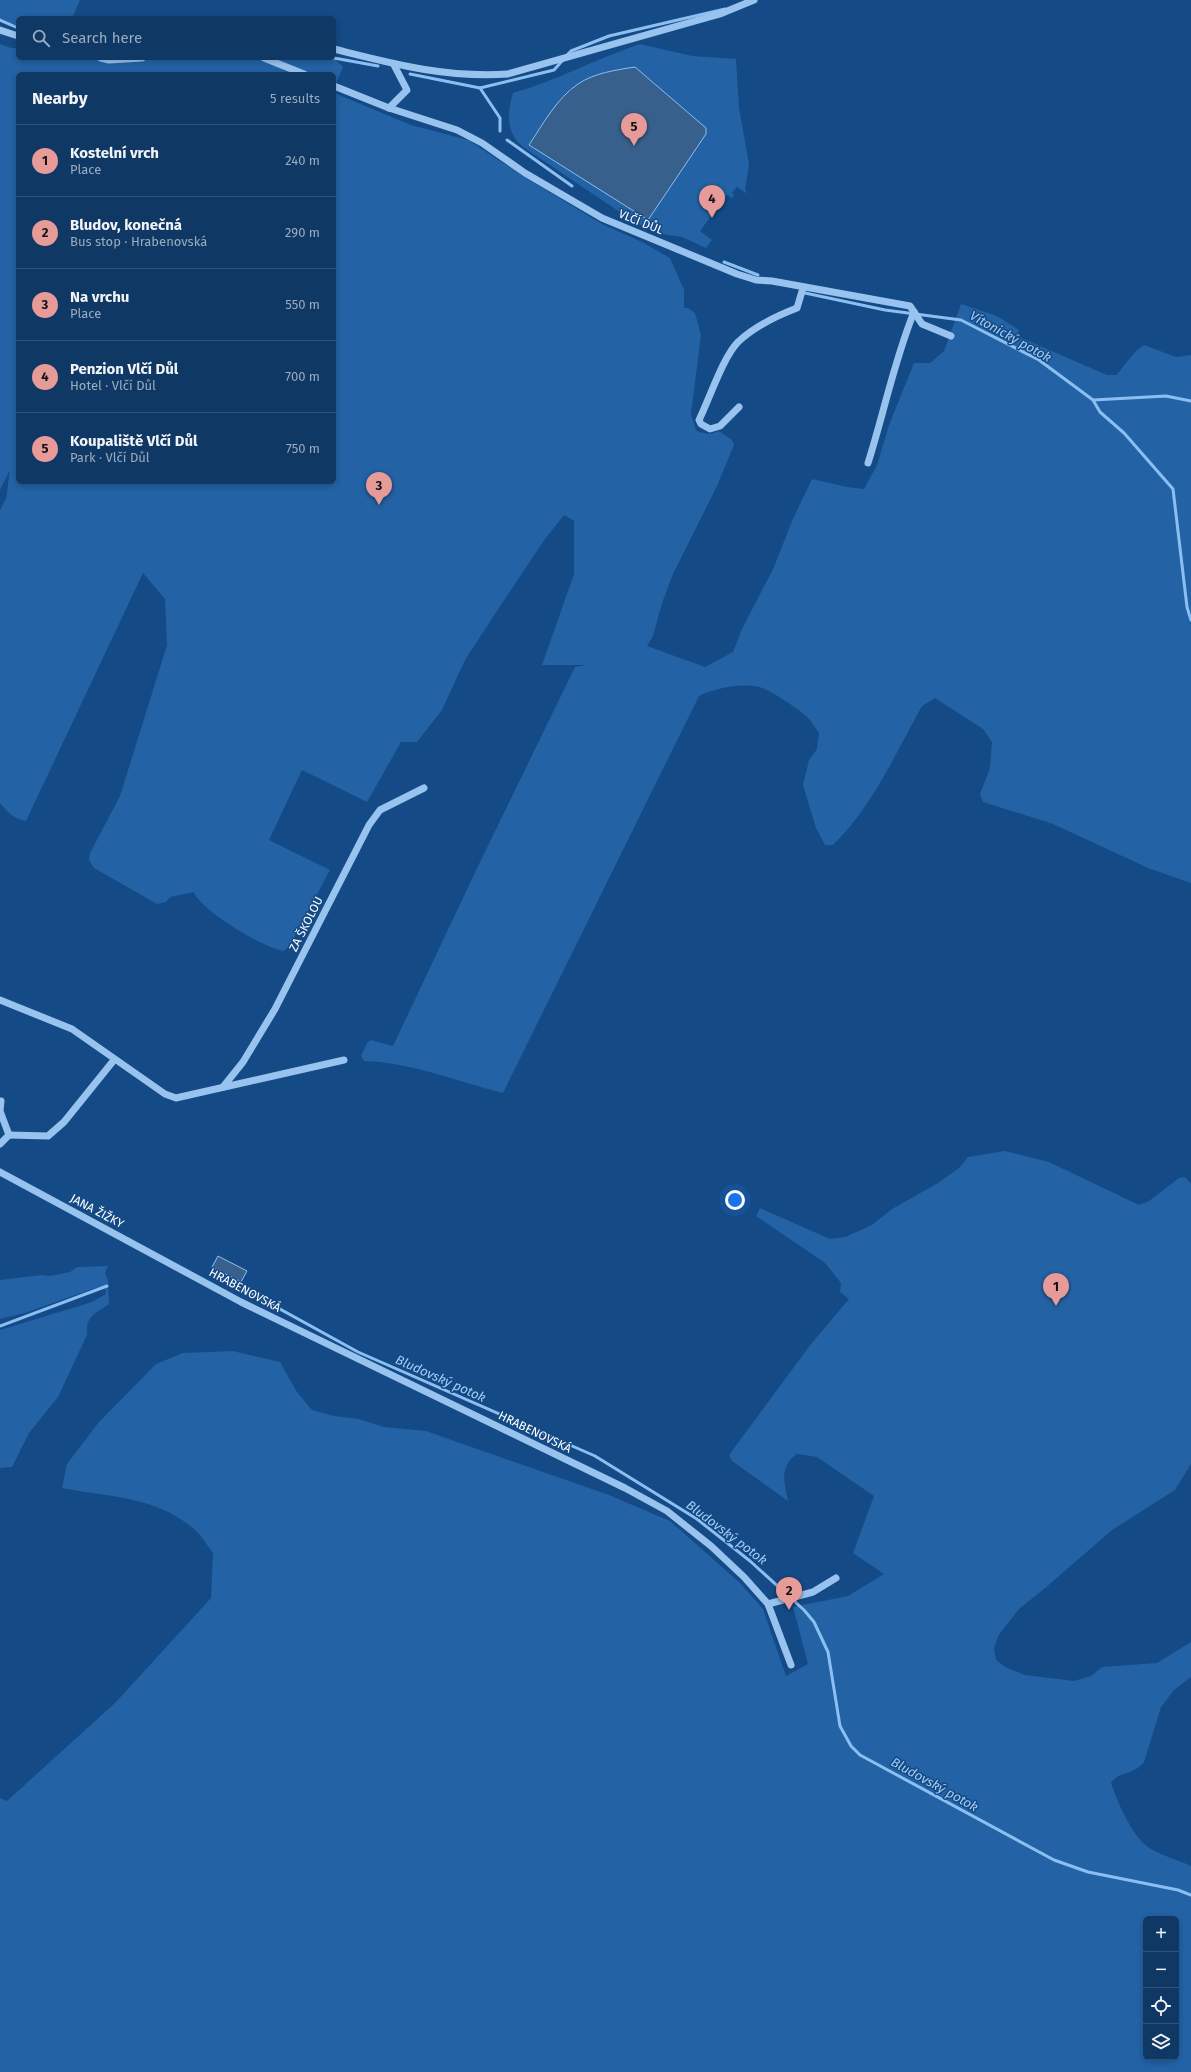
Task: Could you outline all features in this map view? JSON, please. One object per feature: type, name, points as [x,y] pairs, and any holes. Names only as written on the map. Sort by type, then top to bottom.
[{"type":"street","points":[[336,50],[437,73],[477,76],[508,74],[720,14],[754,0]]},
{"type":"street","points":[[0,30],[16,35]]},
{"type":"street","points":[[269,60],[299,72]]},
{"type":"street","points":[[389,108],[407,90],[394,64]]},
{"type":"street","name":"VLČÍ DŮL","points":[[336,87],[389,108],[457,130],[482,143],[524,173],[602,218],[738,274],[756,280],[772,281],[803,288],[910,306],[922,324],[951,336]]},
{"type":"street","points":[[739,407],[720,426],[710,429],[701,424],[699,420],[727,358],[737,343],[755,329],[776,316],[797,308],[803,288]]},
{"type":"street","points":[[868,463],[881,423],[892,373],[914,312]]},
{"type":"street","name":"ZA ŠKOLOU","points":[[223,1087],[243,1062],[275,1009],[369,825],[380,810],[424,788]]},
{"type":"street","points":[[0,1000],[72,1029],[114,1060],[165,1094],[176,1098],[344,1060]]},
{"type":"street","points":[[0,1144],[9,1135],[48,1136],[64,1122],[114,1060]]},
{"type":"street","points":[[1,1101],[0,1111],[9,1135]]},
{"type":"street","name":"JANA ŽIŽKY","points":[[0,1172],[184,1270]]},
{"type":"street","name":"HRABENOVSKÁ","points":[[184,1270],[248,1305],[625,1488],[667,1510],[711,1546],[744,1577],[768,1604],[791,1665]]},
{"type":"street","points":[[768,1604],[814,1592],[836,1578]]},
{"type":"shaded area","points":[[0,0],[80,0],[73,16],[16,16],[16,26],[0,22]]},
{"type":"shaded area","points":[[0,44],[11,48],[16,48],[16,60],[336,60],[343,67],[336,84],[336,72],[16,72],[16,484],[336,484],[336,94],[411,125],[468,140],[526,178],[602,224],[642,242],[670,258],[684,290],[684,308],[688,308],[695,313],[701,335],[691,414],[696,430],[710,434],[719,431],[732,440],[734,445],[717,486],[673,574],[662,603],[653,636],[647,646],[705,667],[733,652],[742,629],[774,567],[792,521],[812,479],[847,487],[864,489],[877,465],[889,425],[914,363],[930,363],[944,351],[961,304],[997,316],[1019,330],[1017,336],[1107,375],[1116,375],[1133,355],[1144,345],[1176,357],[1191,355],[1191,883],[1148,868],[1053,824],[983,802],[980,794],[990,768],[992,742],[983,729],[935,698],[922,706],[893,761],[860,814],[833,845],[825,845],[816,828],[803,785],[809,760],[817,749],[819,733],[810,720],[801,712],[778,696],[764,689],[752,686],[736,686],[720,689],[699,696],[503,1093],[417,1069],[382,1062],[364,1061],[361,1056],[367,1043],[371,1040],[393,1046],[479,864],[575,667],[587,665],[542,665],[574,574],[574,521],[564,515],[545,539],[465,660],[442,710],[417,742],[401,742],[367,802],[302,770],[269,840],[330,870],[290,945],[284,951],[275,949],[234,928],[208,909],[199,900],[194,892],[170,897],[166,902],[157,904],[94,868],[89,860],[90,853],[120,796],[167,645],[165,599],[143,573],[26,821],[11,815],[0,803],[0,510],[6,499],[10,470],[0,490]]},
{"type":"shaded area","points":[[640,44],[692,56],[736,59],[739,108],[749,164],[745,190],[747,192],[746,193],[737,187],[732,193],[734,195],[732,198],[727,195],[700,231],[712,240],[706,248],[682,237],[662,234],[636,223],[523,146],[513,136],[511,130],[509,111],[513,93],[545,82]]},
{"type":"shaded area","points":[[635,67],[706,128],[706,134],[648,220],[529,145],[563,96],[578,84],[591,77]]},
{"type":"shaded area","points":[[1005,1151],[1049,1162],[1139,1205],[1149,1201],[1179,1178],[1185,1177],[1191,1184],[1191,1464],[1175,1490],[1112,1530],[1019,1609],[998,1636],[994,1649],[996,1660],[1005,1667],[1025,1675],[1074,1681],[1091,1676],[1102,1667],[1157,1663],[1191,1642],[1191,1677],[1174,1690],[1161,1707],[1144,1762],[1135,1769],[1118,1776],[1111,1783],[1126,1819],[1144,1844],[1151,1849],[1191,1866],[1191,2072],[0,2072],[0,1798],[7,1801],[116,1702],[211,1598],[213,1553],[197,1531],[179,1518],[148,1504],[114,1496],[62,1488],[67,1464],[99,1422],[156,1364],[183,1353],[233,1351],[280,1362],[297,1392],[312,1410],[334,1416],[359,1419],[384,1427],[426,1431],[609,1495],[670,1521],[740,1583],[763,1609],[786,1676],[808,1664],[793,1607],[848,1596],[884,1574],[853,1553],[874,1496],[817,1457],[797,1454],[787,1464],[785,1469],[784,1481],[788,1501],[732,1461],[729,1455],[811,1344],[849,1299],[840,1292],[841,1283],[825,1263],[756,1216],[760,1208],[830,1239],[845,1237],[872,1225],[892,1209],[938,1183],[959,1168],[968,1157]]},
{"type":"shaded area","points":[[218,1256],[247,1271],[241,1282],[212,1267]]},
{"type":"shaded area","points":[[108,1266],[105,1273],[108,1280],[109,1304],[90,1319],[87,1328],[87,1335],[58,1397],[29,1433],[12,1467],[0,1468],[0,1330],[92,1302],[106,1294],[105,1287],[95,1288],[25,1313],[0,1319],[0,1280],[42,1275],[50,1276],[70,1272],[77,1267]]},
{"type":"waterway","points":[[567,55],[571,51],[609,36],[725,9]]},
{"type":"waterway","name":"Vítonický potok","points":[[0,20],[16,27]]},
{"type":"waterway","name":"Vítonický potok","points":[[336,58],[378,66]]},
{"type":"waterway","points":[[480,88],[554,70],[562,61]]},
{"type":"waterway","name":"Vítonický potok","points":[[410,74],[480,88],[500,118],[500,131]]},
{"type":"waterway","name":"Vítonický potok","points":[[507,140],[572,186]]},
{"type":"waterway","name":"Vítonický potok","points":[[724,262],[758,275]]},
{"type":"waterway","name":"Vítonický potok","points":[[805,293],[885,310],[961,320],[1039,360],[1093,400],[1100,412],[1124,433],[1173,489],[1187,607],[1191,620]]},
{"type":"waterway","points":[[1093,400],[1166,396],[1191,401]]},
{"type":"waterway","name":"Bludovský potok","points":[[229,1281],[358,1352],[595,1456],[697,1519],[750,1561],[804,1610],[814,1622],[828,1652],[840,1726],[851,1746],[860,1755],[1054,1860],[1088,1872],[1178,1890],[1191,1895]]},
{"type":"waterway","name":"Bludovský potok","points":[[0,1326],[107,1286]]},
{"type":"place","name":"Koupaliště Vlčí Důl","points":[[634,146]]},
{"type":"place","name":"Penzion Vlčí Důl","points":[[712,218]]},
{"type":"place","name":"Na vrchu","points":[[379,505]]},
{"type":"place","name":"Kostelní vrch","points":[[1056,1306]]},
{"type":"place","name":"Bludov, konečná","points":[[789,1610]]}]
